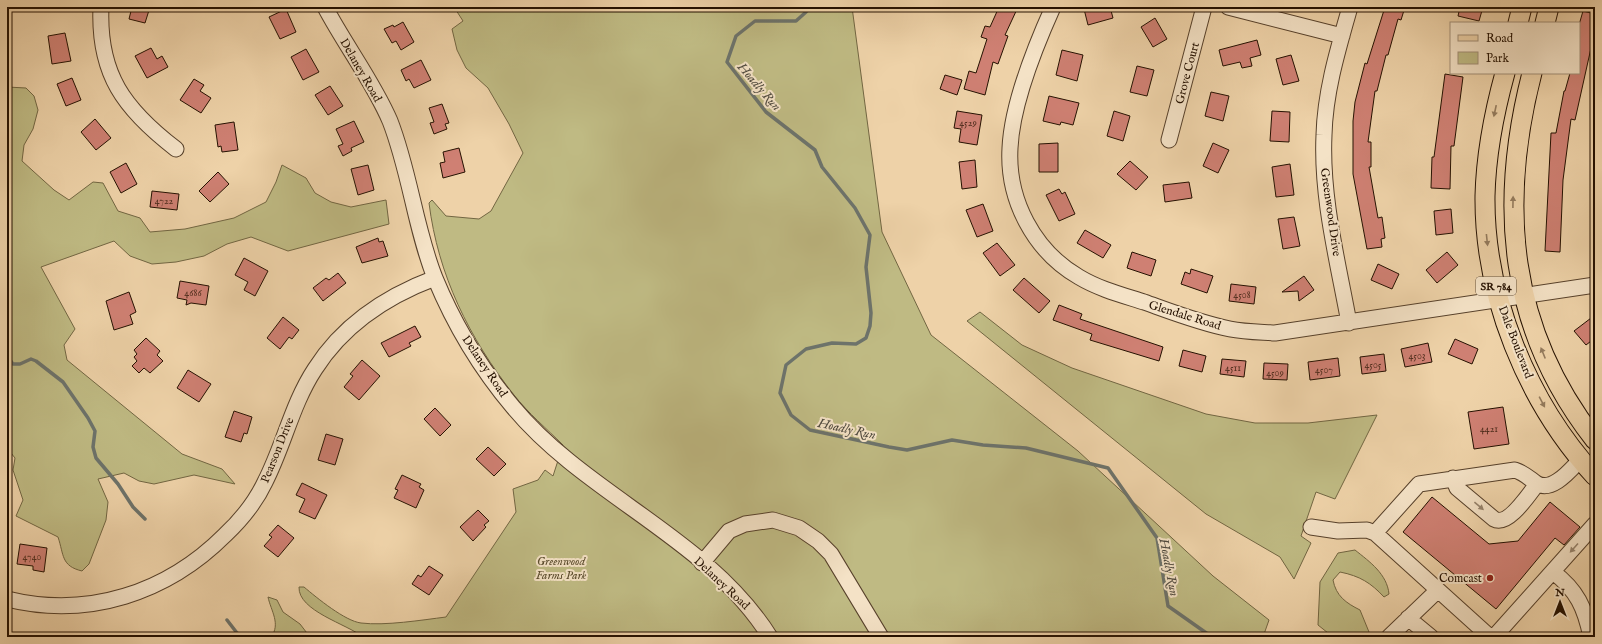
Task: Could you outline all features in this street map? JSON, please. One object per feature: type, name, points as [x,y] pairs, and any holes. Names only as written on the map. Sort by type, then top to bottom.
[{"type":"main road","points":[[1518,22],[1522,7]]},
{"type":"main road","points":[[1545,22],[1549,7]]},
{"type":"main road","name":"Dale Boulevard","points":[[1505,74],[1492,128],[1487,162],[1485,196],[1487,239],[1491,266],[1515,346],[1529,378],[1546,408],[1595,476]]},
{"type":"main road","name":"Dale Boulevard","points":[[1532,74],[1519,132],[1514,176],[1514,233],[1523,296],[1530,320],[1546,359],[1563,393],[1595,440]]},
{"type":"street","points":[[101,7],[100,24],[103,50],[107,68],[115,85],[125,100],[143,120],[176,148]]},
{"type":"street","name":"Delaney Road","points":[[325,7],[389,121],[435,278],[466,340],[480,364],[514,409],[537,434],[565,460],[702,563],[744,601],[770,637]]},
{"type":"street","name":"Glendale Road","points":[[1053,7],[1032,55],[1022,87],[1010,148],[1010,167],[1017,201],[1028,225],[1047,252],[1065,268],[1098,287],[1231,330],[1275,333],[1595,285]]},
{"type":"street","name":"Grove Court","points":[[1169,140],[1204,7]]},
{"type":"street","points":[[1228,7],[1342,36]]},
{"type":"street","name":"Greenwood Drive","points":[[1349,323],[1325,188],[1324,158],[1326,108],[1350,7]]},
{"type":"street","name":"Pearson Drive","points":[[7,598],[40,605],[68,605],[113,600],[149,589],[170,578],[196,561],[233,527],[251,505],[265,484],[276,460],[302,390],[315,368],[333,345],[350,327],[375,308],[395,295],[435,278]]},
{"type":"street","points":[[1375,533],[1419,484],[1515,470],[1528,476],[1537,484],[1542,486],[1556,482],[1582,460]]},
{"type":"street","points":[[1453,478],[1457,488],[1494,519],[1500,521],[1511,515],[1537,484]]},
{"type":"street","points":[[702,563],[729,531],[745,524],[772,520],[794,526],[811,535],[831,554],[881,637]]},
{"type":"street","points":[[1494,637],[1595,524]]},
{"type":"street","points":[[1311,527],[1338,531],[1367,530],[1375,533],[1490,637]]},
{"type":"street","points":[[1552,572],[1572,589],[1581,602],[1587,617],[1591,637]]},
{"type":"street","points":[[1389,637],[1438,590]]},
{"type":"street","points":[[1408,618],[1431,637]]},
{"type":"green space","name":"Greenwood Farms Park","points":[[454,7],[852,7],[882,232],[931,335],[1078,451],[1213,576],[1269,620],[1263,637],[363,637],[325,616],[306,603],[301,596],[299,587],[304,587],[339,614],[361,623],[392,623],[446,617],[516,512],[513,489],[538,480],[545,470],[553,476],[563,445],[519,402],[483,351],[458,305],[448,280],[433,230],[429,203],[432,200],[446,216],[479,219],[491,211],[523,153],[509,124],[488,88],[466,68],[457,50],[452,29],[463,21]]},
{"type":"green space","points":[[7,87],[26,88],[34,96],[38,110],[33,129],[24,145],[22,161],[54,190],[69,200],[93,182],[103,183],[118,211],[140,218],[150,232],[185,229],[234,218],[266,202],[276,182],[282,165],[306,178],[315,193],[331,202],[351,207],[386,200],[389,224],[288,251],[251,237],[227,244],[204,256],[176,262],[152,264],[130,256],[114,241],[41,267],[75,329],[64,345],[67,360],[182,454],[222,469],[235,484],[194,475],[154,484],[139,481],[124,473],[98,479],[108,502],[106,520],[89,564],[82,571],[70,566],[64,559],[58,537],[16,516],[23,500],[13,470],[15,458],[7,448]]},
{"type":"green space","points":[[980,312],[1022,345],[1072,368],[1206,414],[1255,423],[1308,423],[1377,415],[1335,499],[1316,492],[1301,536],[1311,543],[1294,579],[1280,557],[1206,514],[967,321]]},
{"type":"green space","points":[[1355,550],[1372,564],[1381,574],[1388,587],[1389,594],[1384,597],[1365,581],[1340,572],[1333,580],[1334,586],[1339,595],[1346,602],[1360,610],[1369,632],[1374,637],[1333,637],[1318,625],[1320,582],[1338,553]]},
{"type":"green space","points":[[268,597],[277,600],[283,612],[300,624],[310,637],[271,637],[274,632],[275,622]]},
{"type":"building","points":[[132,7],[150,7],[145,23],[129,19]]},
{"type":"building","points":[[999,7],[1018,7],[1005,35],[1008,36],[998,64],[993,62],[985,95],[964,89],[969,71],[976,73],[987,39],[981,37],[985,26],[990,27]]},
{"type":"building","points":[[1090,7],[1110,7],[1113,18],[1088,25],[1084,9]]},
{"type":"building","points":[[1385,7],[1405,7],[1401,20],[1398,19],[1388,55],[1386,55],[1377,91],[1375,91],[1368,142],[1371,142],[1371,167],[1369,167],[1378,218],[1382,217],[1385,238],[1381,239],[1382,247],[1367,249],[1353,174],[1353,121],[1355,102],[1365,63],[1367,64]]},
{"type":"building","points":[[1460,7],[1483,7],[1479,21],[1458,16]]},
{"type":"building","points":[[286,9],[296,32],[280,39],[269,17]]},
{"type":"building","points":[[1583,11],[1595,14],[1595,30],[1575,120],[1571,119],[1563,180],[1560,252],[1545,251],[1551,133],[1556,133],[1564,91],[1570,74],[1580,74],[1580,22]]},
{"type":"building","points":[[1155,18],[1167,39],[1153,47],[1141,27]]},
{"type":"building","points":[[403,22],[414,42],[401,50],[396,41],[392,43],[384,29],[393,25],[394,27]]},
{"type":"building","points":[[65,33],[71,61],[52,64],[48,36]]},
{"type":"building","points":[[1257,40],[1261,55],[1250,58],[1252,66],[1242,68],[1240,62],[1223,66],[1219,50]]},
{"type":"building","points":[[151,48],[157,59],[162,56],[168,67],[147,78],[135,56]]},
{"type":"building","points":[[306,49],[319,72],[303,80],[291,57]]},
{"type":"building","points":[[1062,50],[1083,55],[1077,81],[1056,75]]},
{"type":"building","points":[[1291,55],[1299,81],[1283,85],[1276,59]]},
{"type":"building","points":[[421,60],[431,80],[414,88],[409,79],[406,81],[401,70]]},
{"type":"building","points":[[1137,66],[1154,70],[1147,96],[1130,92]]},
{"type":"building","points":[[1445,74],[1463,77],[1454,146],[1451,146],[1450,189],[1431,188],[1432,157],[1434,157]]},
{"type":"building","points":[[945,75],[962,80],[957,95],[940,89]]},
{"type":"building","points":[[72,78],[81,100],[66,106],[57,84]]},
{"type":"building","points":[[194,79],[204,85],[200,91],[211,98],[201,113],[180,100]]},
{"type":"building","points":[[330,86],[343,106],[328,115],[315,95]]},
{"type":"building","points":[[1211,92],[1229,96],[1223,121],[1205,116]]},
{"type":"building","points":[[1049,96],[1079,103],[1073,125],[1061,122],[1060,125],[1043,121]]},
{"type":"building","points":[[442,104],[449,123],[445,124],[447,129],[434,134],[430,123],[434,122],[429,108]]},
{"type":"building","points":[[957,111],[982,115],[977,145],[959,142],[961,129],[954,128]]},
{"type":"building","points":[[1114,111],[1130,116],[1123,141],[1107,136]]},
{"type":"building","points":[[1272,111],[1290,112],[1289,142],[1270,141]]},
{"type":"building","points":[[95,119],[111,138],[96,150],[81,132]]},
{"type":"building","points":[[354,121],[364,142],[351,148],[352,151],[343,156],[338,146],[343,144],[336,129]]},
{"type":"building","points":[[234,122],[238,150],[222,152],[221,146],[218,147],[215,125]]},
{"type":"building","points":[[1058,143],[1058,172],[1039,172],[1039,144]]},
{"type":"building","points":[[1213,143],[1229,150],[1218,173],[1203,166]]},
{"type":"building","points":[[459,148],[465,172],[443,178],[440,163],[445,162],[443,152]]},
{"type":"building","points":[[975,160],[977,187],[962,189],[959,162]]},
{"type":"building","points":[[1130,161],[1148,177],[1136,190],[1117,174]]},
{"type":"building","points":[[126,163],[137,184],[121,193],[110,172]]},
{"type":"building","points":[[1290,164],[1294,195],[1276,197],[1272,167]]},
{"type":"building","points":[[368,165],[374,190],[358,195],[351,169]]},
{"type":"building","points":[[218,172],[229,184],[210,202],[199,191]]},
{"type":"building","points":[[1189,182],[1192,198],[1165,202],[1163,185]]},
{"type":"building","points":[[1059,189],[1062,194],[1065,192],[1075,214],[1059,221],[1046,195]]},
{"type":"building","points":[[152,191],[179,194],[177,210],[150,207]]},
{"type":"building","points":[[983,204],[993,231],[977,237],[966,210]]},
{"type":"building","points":[[1451,209],[1453,233],[1436,235],[1434,211]]},
{"type":"building","points":[[1294,217],[1300,246],[1283,249],[1278,219]]},
{"type":"building","points":[[1085,230],[1111,245],[1103,258],[1077,243]]},
{"type":"building","points":[[378,238],[379,242],[383,241],[388,256],[362,263],[356,247]]},
{"type":"building","points":[[997,243],[1015,265],[1000,276],[983,253]]},
{"type":"building","points":[[1132,252],[1156,260],[1151,276],[1127,268]]},
{"type":"building","points":[[1447,252],[1458,265],[1437,283],[1426,270]]},
{"type":"building","points":[[244,258],[268,271],[255,296],[244,290],[248,282],[235,275]]},
{"type":"building","points":[[1378,264],[1399,274],[1392,289],[1371,280]]},
{"type":"building","points":[[1191,269],[1213,276],[1207,293],[1181,284],[1185,272],[1190,274]]},
{"type":"building","points":[[338,273],[346,283],[323,301],[313,288],[326,278],[329,280]]},
{"type":"building","points":[[1304,276],[1314,290],[1299,301],[1298,291],[1282,292]]},
{"type":"building","points":[[1024,278],[1050,301],[1039,313],[1013,290]]},
{"type":"building","points":[[180,281],[209,286],[206,305],[191,303],[186,305],[187,300],[177,298]]},
{"type":"building","points":[[1231,284],[1256,287],[1254,304],[1229,301]]},
{"type":"building","points":[[129,292],[136,312],[130,315],[133,324],[114,330],[106,301]]},
{"type":"building","points":[[1059,305],[1082,314],[1080,319],[1163,347],[1159,361],[1090,340],[1092,334],[1053,320]]},
{"type":"building","points":[[1595,315],[1595,338],[1586,345],[1574,331]]},
{"type":"building","points":[[283,317],[299,330],[292,339],[289,337],[280,349],[267,338]]},
{"type":"building","points":[[415,326],[421,337],[409,343],[411,346],[389,357],[381,343]]},
{"type":"building","points":[[146,338],[160,351],[157,355],[163,361],[150,373],[144,368],[139,373],[132,366],[137,361],[134,357],[137,354],[134,350]]},
{"type":"building","points":[[1455,339],[1478,349],[1472,364],[1448,354]]},
{"type":"building","points":[[1428,343],[1432,362],[1405,367],[1401,349]]},
{"type":"building","points":[[1183,350],[1206,356],[1202,372],[1179,366]]},
{"type":"building","points":[[1384,354],[1386,371],[1362,374],[1360,357]]},
{"type":"building","points":[[1338,358],[1340,376],[1310,380],[1308,362]]},
{"type":"building","points":[[1222,359],[1246,361],[1244,377],[1220,374]]},
{"type":"building","points":[[362,360],[380,376],[359,400],[344,387],[353,376],[350,374]]},
{"type":"building","points":[[1264,363],[1288,364],[1287,380],[1263,379]]},
{"type":"building","points":[[188,370],[211,384],[199,402],[177,388]]},
{"type":"building","points":[[1503,407],[1509,444],[1474,449],[1468,412]]},
{"type":"building","points":[[435,408],[451,425],[440,436],[424,419]]},
{"type":"building","points":[[234,411],[252,417],[247,434],[244,433],[241,442],[225,437]]},
{"type":"building","points":[[326,434],[343,439],[335,465],[318,460]]},
{"type":"building","points":[[488,447],[506,464],[494,476],[476,459]]},
{"type":"building","points":[[402,475],[421,484],[419,487],[424,490],[416,508],[394,498],[398,490],[395,489]]},
{"type":"building","points":[[302,483],[327,495],[315,519],[299,512],[305,499],[296,495]]},
{"type":"building","name":"Comcast","points":[[1432,497],[1489,544],[1518,541],[1550,502],[1580,527],[1564,545],[1555,538],[1496,609],[1403,532]]},
{"type":"building","points":[[478,510],[489,521],[484,525],[486,527],[473,541],[460,527]]},
{"type":"building","points":[[278,525],[294,538],[278,557],[264,546],[272,537],[269,535]]},
{"type":"building","points":[[20,544],[47,548],[44,572],[33,570],[33,566],[17,564]]},
{"type":"building","points":[[429,566],[443,575],[429,595],[412,584],[418,575],[421,577]]},
{"type":"waterway","name":"Hoadly Run","points":[[808,7],[806,12],[796,21],[755,21],[736,36],[727,62],[766,112],[815,150],[822,167],[855,208],[870,235],[866,267],[871,313],[870,326],[866,338],[856,344],[832,343],[806,349],[786,365],[780,393],[791,415],[810,430],[889,447],[907,450],[952,440],[983,445],[1026,448],[1108,468],[1157,538],[1168,606],[1212,637]]},
{"type":"waterway","points":[[7,356],[13,364],[20,364],[31,359],[36,361],[63,382],[88,418],[95,431],[93,447],[96,458],[118,484],[133,507],[145,519]]},
{"type":"waterway","points":[[227,620],[237,633],[245,637]]},
{"type":"place","name":"Comcast","points":[[1490,578]]}]
